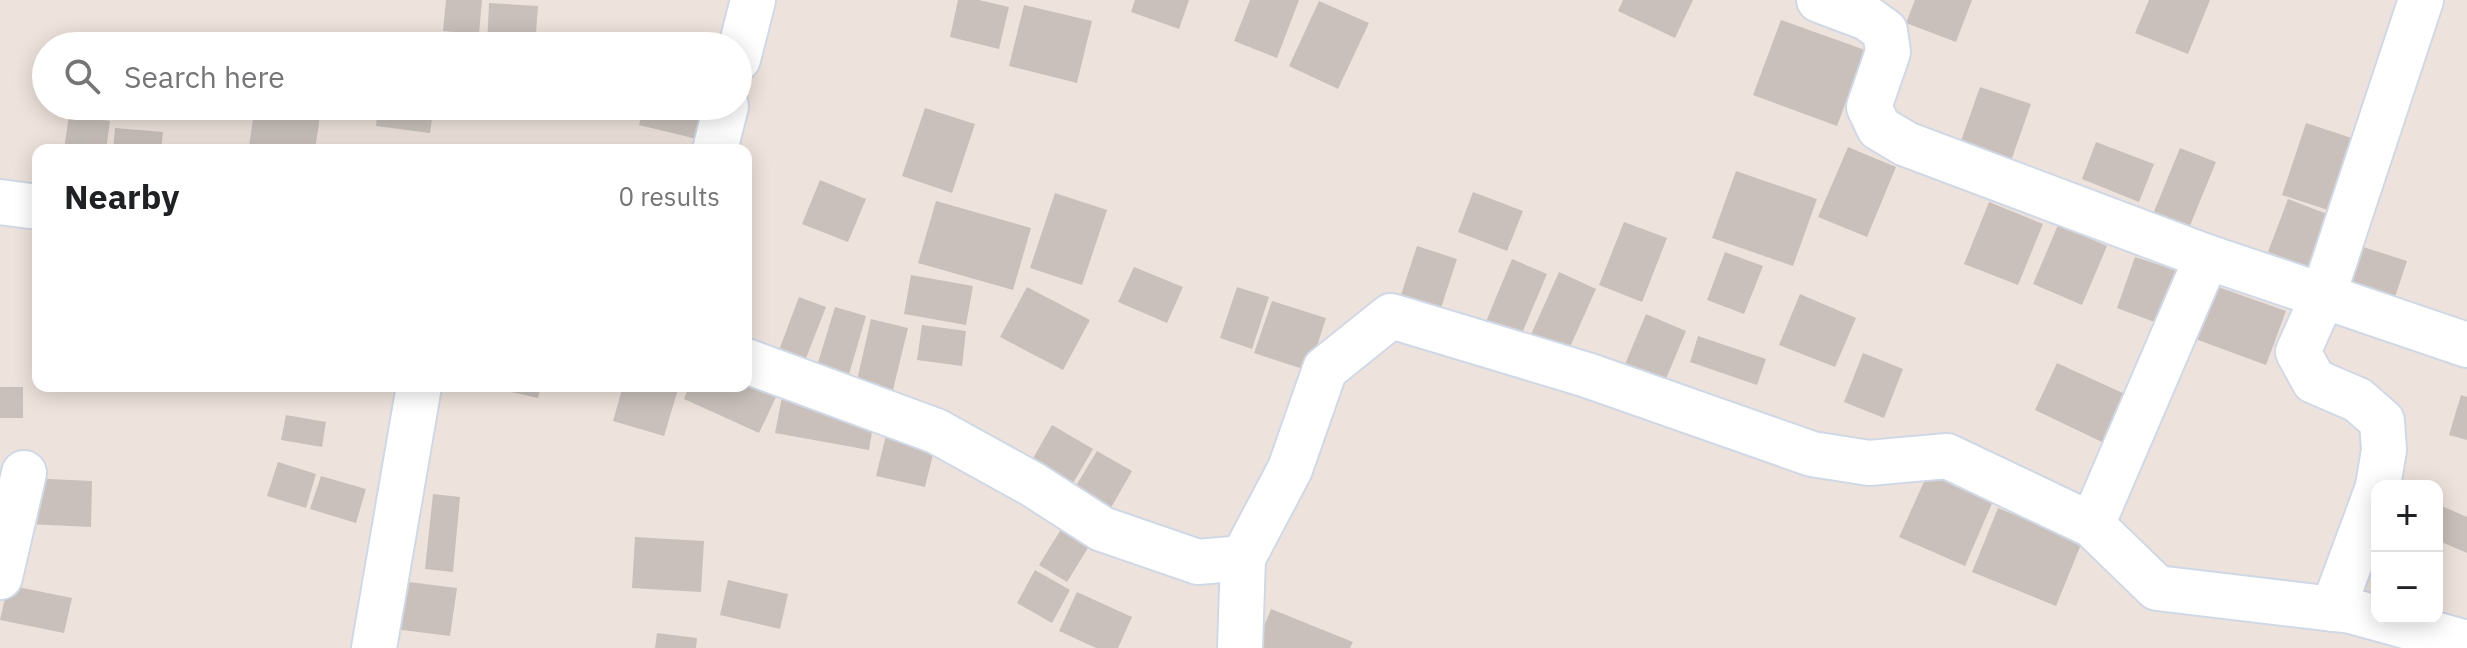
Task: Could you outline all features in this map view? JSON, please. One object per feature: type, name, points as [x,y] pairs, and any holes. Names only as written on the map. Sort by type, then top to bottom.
[{"type":"street","points":[[745,32],[753,0]]},
{"type":"street","points":[[1819,0],[1867,18],[1885,31],[1888,52],[1869,107],[1879,128],[1906,144],[2207,257],[2467,345]]},
{"type":"street","points":[[2379,480],[2384,450],[2382,421],[2358,400],[2314,381],[2298,352],[2323,296],[2421,0]]},
{"type":"street","points":[[716,144],[722,120]]},
{"type":"street","points":[[0,202],[32,206]]},
{"type":"street","points":[[2092,525],[2207,257]]},
{"type":"street","points":[[1240,648],[1243,558],[1290,469],[1325,369],[1391,316],[1587,375],[1812,454],[1869,463],[1947,456],[2092,525],[2157,588],[2351,611],[2467,643]]},
{"type":"street","points":[[752,363],[936,431],[1032,484],[1102,529],[1198,562],[1243,558]]},
{"type":"street","points":[[374,648],[418,392]]},
{"type":"street","points":[[0,577],[24,473]]},
{"type":"street","points":[[2333,609],[2371,507]]},
{"type":"building","points":[[446,0],[482,0],[479,32],[443,31]]},
{"type":"building","points":[[958,0],[979,0],[1009,7],[999,49],[950,37]]},
{"type":"building","points":[[1135,0],[1189,0],[1179,29],[1131,12]]},
{"type":"building","points":[[1250,0],[1299,0],[1277,58],[1234,41]]},
{"type":"building","points":[[1623,0],[1693,0],[1675,38],[1618,11]]},
{"type":"building","points":[[1915,0],[1972,0],[1956,42],[1906,23]]},
{"type":"building","points":[[2149,0],[2210,0],[2188,54],[2135,33]]},
{"type":"building","points":[[1319,1],[1369,23],[1338,89],[1289,66]]},
{"type":"building","points":[[489,3],[538,6],[536,32],[488,32]]},
{"type":"building","points":[[1024,5],[1092,21],[1077,83],[1009,66]]},
{"type":"building","points":[[1781,20],[1865,50],[1837,126],[1753,95]]},
{"type":"building","points":[[1980,87],[2031,104],[2006,175],[1955,158]]},
{"type":"building","points":[[925,108],[975,124],[952,193],[902,176]]},
{"type":"building","points":[[68,120],[110,121],[107,144],[65,144]]},
{"type":"building","points":[[253,120],[319,120],[316,144],[249,144]]},
{"type":"building","points":[[377,120],[432,120],[430,133],[376,126]]},
{"type":"building","points":[[640,120],[702,120],[697,139],[639,125]]},
{"type":"building","points":[[2306,123],[2370,144],[2346,216],[2282,195]]},
{"type":"building","points":[[115,128],[163,132],[162,144],[114,144]]},
{"type":"building","points":[[2096,142],[2154,164],[2139,202],[2082,179]]},
{"type":"building","points":[[1848,147],[1896,167],[1867,237],[1818,217]]},
{"type":"building","points":[[2180,148],[2216,162],[2189,228],[2153,214]]},
{"type":"building","points":[[1736,171],[1817,199],[1793,266],[1712,238]]},
{"type":"building","points":[[820,180],[866,199],[848,242],[802,224]]},
{"type":"building","points":[[1473,192],[1523,211],[1507,251],[1458,232]]},
{"type":"building","points":[[1055,193],[1107,210],[1082,285],[1030,268]]},
{"type":"building","points":[[2288,199],[2335,217],[2316,269],[2268,252]]},
{"type":"building","points":[[936,201],[1031,228],[1013,290],[918,263]]},
{"type":"building","points":[[1989,202],[2043,224],[2018,285],[1964,264]]},
{"type":"building","points":[[1624,222],[1667,238],[1642,302],[1599,285]]},
{"type":"building","points":[[2058,225],[2107,246],[2082,305],[2033,284]]},
{"type":"building","points":[[2354,244],[2407,261],[2390,312],[2338,295]]},
{"type":"building","points":[[1417,246],[1457,259],[1438,317],[1398,304]]},
{"type":"building","points":[[1725,252],[1763,266],[1744,314],[1707,300]]},
{"type":"building","points":[[2135,257],[2184,273],[2165,326],[2117,308]]},
{"type":"building","points":[[1512,259],[1547,274],[1520,338],[1485,324]]},
{"type":"building","points":[[1134,267],[1183,287],[1167,323],[1118,302]]},
{"type":"building","points":[[1559,272],[1596,289],[1565,358],[1528,341]]},
{"type":"building","points":[[911,275],[973,286],[966,325],[904,314]]},
{"type":"building","points":[[2207,283],[2286,311],[2266,365],[2187,336]]},
{"type":"building","points":[[1027,287],[1090,320],[1063,370],[1000,337]]},
{"type":"building","points":[[1237,287],[1269,297],[1252,349],[1220,338]]},
{"type":"building","points":[[1800,294],[1856,318],[1835,367],[1779,345]]},
{"type":"building","points":[[799,297],[826,307],[799,376],[773,366]]},
{"type":"building","points":[[1272,301],[1326,318],[1309,371],[1254,353]]},
{"type":"building","points":[[835,307],[866,316],[845,388],[813,379]]},
{"type":"building","points":[[1646,314],[1686,331],[1663,386],[1623,369]]},
{"type":"building","points":[[871,319],[908,328],[891,398],[855,389]]},
{"type":"building","points":[[922,325],[966,331],[962,366],[917,360]]},
{"type":"building","points":[[1698,336],[1766,359],[1757,385],[1690,362]]},
{"type":"building","points":[[1863,353],[1903,369],[1884,418],[1844,402]]},
{"type":"building","points":[[2057,363],[2127,395],[2104,443],[2035,410]]},
{"type":"building","points":[[752,386],[776,397],[759,433],[684,399],[687,392],[752,392]]},
{"type":"building","points":[[0,387],[23,387],[23,418],[0,418]]},
{"type":"building","points":[[512,392],[540,392],[538,398]]},
{"type":"building","points":[[621,392],[677,392],[664,436],[613,421]]},
{"type":"building","points":[[2461,395],[2467,397],[2467,440],[2449,435]]},
{"type":"building","points":[[782,397],[875,414],[869,450],[775,433]]},
{"type":"building","points":[[286,415],[326,422],[322,447],[281,440]]},
{"type":"building","points":[[1052,425],[1093,449],[1065,497],[1024,474]]},
{"type":"building","points":[[887,431],[936,442],[925,487],[876,476]]},
{"type":"building","points":[[1097,451],[1132,471],[1104,520],[1068,499]]},
{"type":"building","points":[[278,462],[316,474],[306,508],[267,496]]},
{"type":"building","points":[[1928,473],[1993,501],[1965,566],[1899,537]]},
{"type":"building","points":[[321,476],[366,489],[356,523],[310,509]]},
{"type":"building","points":[[28,478],[92,481],[91,527],[26,524]]},
{"type":"building","points":[[433,494],[460,497],[453,572],[425,569]]},
{"type":"building","points":[[2443,507],[2467,517],[2467,553],[2443,543]]},
{"type":"building","points":[[1998,508],[2082,542],[2056,606],[1972,572]]},
{"type":"building","points":[[1063,526],[1091,543],[1067,582],[1039,565]]},
{"type":"building","points":[[635,537],[704,541],[701,592],[632,588]]},
{"type":"building","points":[[1035,570],[1070,590],[1052,623],[1017,603]]},
{"type":"building","points":[[728,580],[788,594],[780,629],[720,615]]},
{"type":"building","points":[[401,581],[457,588],[450,636],[394,629]]},
{"type":"building","points":[[8,585],[72,598],[64,633],[0,620]]},
{"type":"building","points":[[1077,592],[1132,617],[1118,648],[1096,648],[1059,631]]},
{"type":"building","points":[[1271,609],[1353,642],[1350,648],[1255,648]]},
{"type":"building","points":[[657,633],[697,638],[696,648],[655,648]]}]
